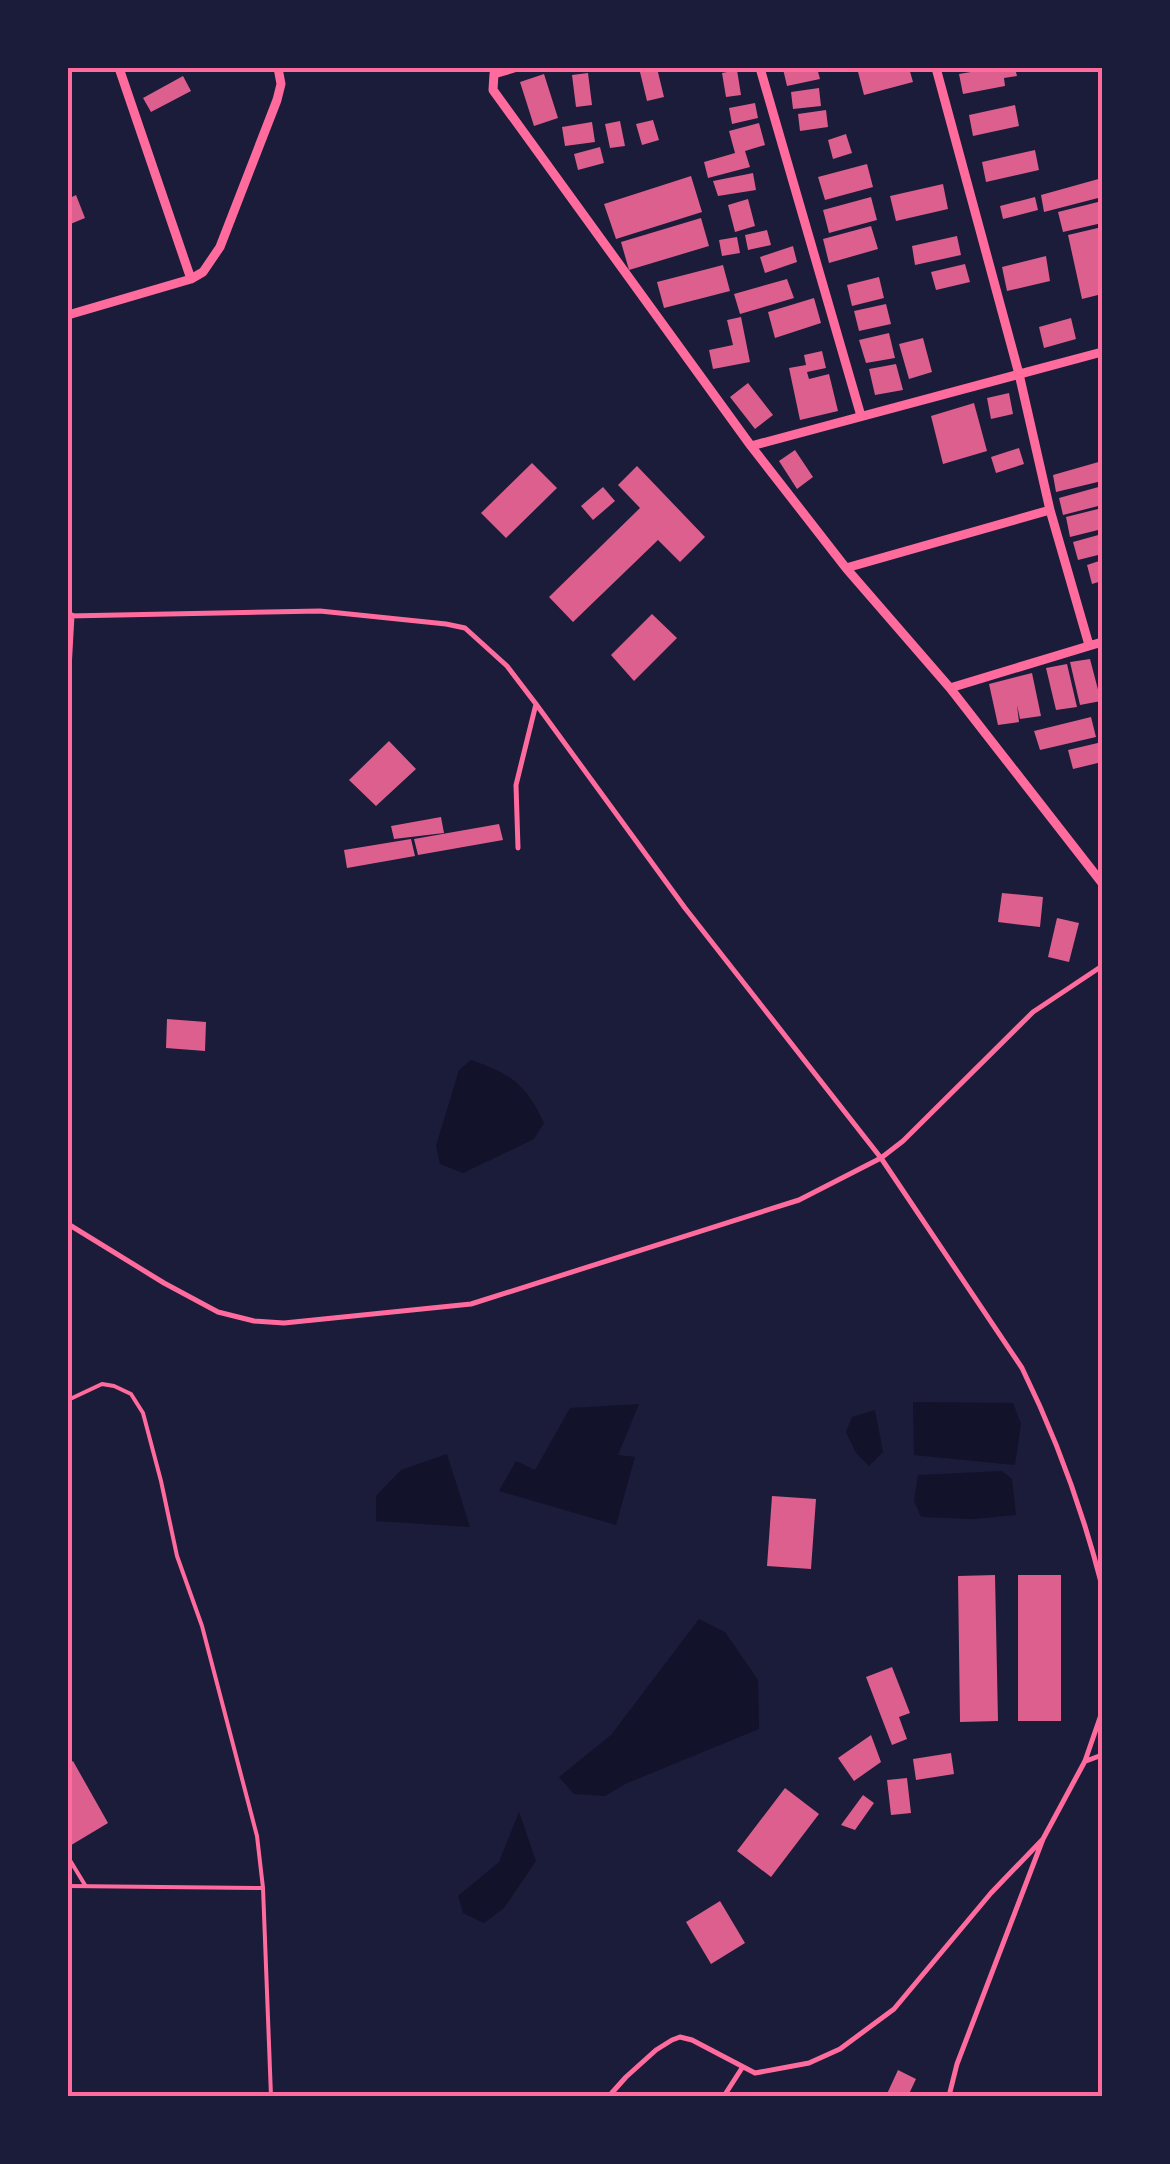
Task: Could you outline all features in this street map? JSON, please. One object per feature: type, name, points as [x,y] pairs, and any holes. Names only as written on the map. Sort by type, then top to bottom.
[{"type":"street","points":[[118,68],[191,278]]},
{"type":"street","points":[[68,314],[204,272],[220,247],[277,100],[278,68]]},
{"type":"street","points":[[514,68],[494,74],[493,90],[751,446],[846,568],[950,688],[1102,883]]},
{"type":"street","points":[[760,68],[861,416]]},
{"type":"street","points":[[936,68],[1050,510],[1089,645]]},
{"type":"street","points":[[751,446],[1102,352]]},
{"type":"street","points":[[846,568],[1050,510]]},
{"type":"street","points":[[950,688],[1102,642]]},
{"type":"lane","points":[[68,687],[70,615],[320,612],[465,628],[506,666],[536,704],[685,908],[881,1158],[1022,1368],[1083,1518],[1102,1586]]},
{"type":"lane","points":[[518,848],[516,785],[536,704]]},
{"type":"lane","points":[[68,1224],[218,1312],[254,1321],[284,1323],[471,1304],[799,1200],[881,1158],[903,1142],[1033,1012],[1102,966]]},
{"type":"lane","points":[[948,2096],[1043,1839],[1085,1761],[1102,1712]]},
{"type":"lane","points":[[1085,1761],[1102,1755]]},
{"type":"lane","points":[[609,2096],[656,2050],[680,2038],[692,2040],[756,2073],[809,2063],[840,2049],[894,2009],[1043,1839]]},
{"type":"lane","points":[[724,2096],[742,2068]]},
{"type":"path","points":[[68,1400],[102,1384],[114,1386],[131,1394],[143,1413],[177,1556],[202,1626],[257,1836],[272,2096]]},
{"type":"path","points":[[68,1856],[85,1886]]},
{"type":"path","points":[[68,1886],[262,1888]]},
{"type":"shaded area","points":[[471,1060],[516,1082],[544,1123],[534,1139],[463,1173],[440,1164],[436,1146],[459,1070]]},
{"type":"shaded area","points":[[913,1402],[1013,1403],[1021,1424],[1015,1465],[914,1455]]},
{"type":"shaded area","points":[[639,1404],[618,1455],[635,1457],[616,1525],[499,1491],[516,1461],[535,1470],[570,1408]]},
{"type":"shaded area","points":[[875,1410],[883,1452],[869,1466],[856,1453],[846,1432],[852,1417]]},
{"type":"shaded area","points":[[447,1454],[470,1527],[376,1521],[376,1496],[401,1470]]},
{"type":"shaded area","points":[[1002,1471],[1012,1479],[1016,1515],[974,1519],[921,1517],[914,1501],[918,1475]]},
{"type":"shaded area","points":[[699,1619],[725,1632],[758,1680],[759,1729],[625,1784],[605,1796],[574,1794],[559,1777],[611,1735]]},
{"type":"shaded area","points":[[519,1812],[536,1861],[504,1908],[484,1923],[463,1913],[458,1896],[499,1862]]},
{"type":"building","points":[[639,68],[657,68],[664,97],[647,101]]},
{"type":"building","points":[[817,68],[820,79],[787,86],[783,69]]},
{"type":"building","points":[[857,68],[909,68],[913,82],[864,95]]},
{"type":"building","points":[[1015,68],[1017,76],[1004,78],[1005,86],[963,94],[959,74]]},
{"type":"building","points":[[737,70],[741,95],[726,97],[722,73]]},
{"type":"building","points":[[588,73],[592,105],[576,107],[572,75]]},
{"type":"building","points":[[544,74],[558,118],[534,126],[520,82]]},
{"type":"building","points":[[183,76],[191,91],[151,112],[143,98]]},
{"type":"building","points":[[819,88],[821,106],[793,109],[791,92]]},
{"type":"building","points":[[755,103],[758,118],[732,124],[729,108]]},
{"type":"building","points":[[1015,105],[1019,126],[973,136],[969,115]]},
{"type":"building","points":[[826,110],[828,127],[800,131],[798,114]]},
{"type":"building","points":[[653,120],[659,140],[642,145],[636,124]]},
{"type":"building","points":[[620,121],[625,146],[610,148],[605,124]]},
{"type":"building","points":[[592,122],[595,142],[565,146],[562,127]]},
{"type":"building","points":[[759,123],[765,145],[745,151],[750,167],[708,178],[704,162],[735,153],[729,131]]},
{"type":"building","points":[[846,134],[852,153],[833,159],[828,140]]},
{"type":"building","points":[[600,147],[604,163],[578,170],[574,154]]},
{"type":"building","points":[[1035,150],[1039,170],[986,182],[982,162]]},
{"type":"building","points":[[867,164],[873,187],[825,200],[818,177]]},
{"type":"building","points":[[753,173],[756,190],[718,196],[713,181]]},
{"type":"building","points":[[691,176],[702,212],[616,239],[604,204]]},
{"type":"building","points":[[1102,178],[1102,197],[1044,212],[1041,195]]},
{"type":"building","points":[[943,184],[948,209],[896,221],[890,196]]},
{"type":"building","points":[[76,195],[85,218],[68,225],[68,199]]},
{"type":"building","points":[[871,197],[877,220],[829,233],[823,210]]},
{"type":"building","points":[[1035,197],[1038,210],[1003,219],[1000,206]]},
{"type":"building","points":[[748,199],[755,226],[735,232],[728,205]]},
{"type":"building","points":[[1102,201],[1102,223],[1063,232],[1058,212]]},
{"type":"building","points":[[701,218],[709,246],[629,270],[621,242]]},
{"type":"building","points":[[871,226],[878,249],[829,263],[823,239]]},
{"type":"building","points":[[1102,227],[1102,294],[1082,299],[1068,235]]},
{"type":"building","points":[[767,230],[771,245],[748,250],[745,235]]},
{"type":"building","points":[[957,236],[961,255],[915,265],[912,246]]},
{"type":"building","points":[[737,237],[740,253],[722,256],[719,240]]},
{"type":"building","points":[[793,246],[797,262],[765,273],[760,257]]},
{"type":"building","points":[[1046,256],[1050,281],[1007,291],[1002,267]]},
{"type":"building","points":[[965,264],[970,282],[936,290],[931,272]]},
{"type":"building","points":[[723,265],[730,291],[664,308],[657,282]]},
{"type":"building","points":[[879,277],[884,298],[852,306],[847,285]]},
{"type":"building","points":[[787,279],[794,298],[740,314],[734,294]]},
{"type":"building","points":[[814,298],[821,323],[775,338],[768,312]]},
{"type":"building","points":[[886,304],[891,324],[859,331],[854,311]]},
{"type":"building","points":[[741,317],[750,362],[713,369],[709,350],[733,345],[727,320]]},
{"type":"building","points":[[1071,318],[1076,339],[1044,348],[1039,327]]},
{"type":"building","points":[[889,333],[895,358],[866,363],[859,340]]},
{"type":"building","points":[[923,338],[932,372],[909,379],[899,344]]},
{"type":"building","points":[[822,351],[826,368],[807,372],[809,379],[829,374],[838,411],[800,420],[789,368],[806,365],[804,355]]},
{"type":"building","points":[[896,364],[903,390],[875,395],[869,369]]},
{"type":"building","points":[[748,383],[773,415],[755,429],[730,397]]},
{"type":"building","points":[[1009,393],[1013,414],[991,419],[987,398]]},
{"type":"building","points":[[974,403],[987,451],[943,464],[931,416]]},
{"type":"building","points":[[1019,448],[1024,464],[996,473],[991,457]]},
{"type":"building","points":[[795,450],[813,477],[797,489],[779,461]]},
{"type":"building","points":[[1102,461],[1102,481],[1056,492],[1053,475]]},
{"type":"building","points":[[532,463],[557,488],[506,538],[481,513]]},
{"type":"building","points":[[637,466],[705,537],[680,562],[658,540],[573,622],[549,597],[640,508],[618,485]]},
{"type":"building","points":[[1102,486],[1102,505],[1063,515],[1059,498]]},
{"type":"building","points":[[603,487],[615,501],[593,520],[581,506]]},
{"type":"building","points":[[1102,508],[1102,529],[1070,537],[1066,517]]},
{"type":"building","points":[[1102,534],[1102,554],[1078,560],[1073,542]]},
{"type":"building","points":[[1102,560],[1102,581],[1092,584],[1087,565]]},
{"type":"building","points":[[652,614],[677,638],[634,681],[611,655]]},
{"type":"building","points":[[1090,659],[1101,701],[1080,705],[1070,662]]},
{"type":"building","points":[[1067,664],[1077,707],[1056,710],[1046,668]]},
{"type":"building","points":[[1032,673],[1041,716],[1020,719],[1017,705],[1019,722],[998,725],[989,684]]},
{"type":"building","points":[[1091,717],[1096,737],[1040,750],[1034,731]]},
{"type":"building","points":[[389,741],[416,769],[376,806],[349,780]]},
{"type":"building","points":[[1102,742],[1102,762],[1073,769],[1068,750]]},
{"type":"building","points":[[441,817],[444,833],[394,839],[391,826]]},
{"type":"building","points":[[499,824],[503,840],[418,855],[414,839]]},
{"type":"building","points":[[411,839],[415,856],[347,868],[344,850]]},
{"type":"building","points":[[1002,893],[1043,897],[1040,927],[998,922]]},
{"type":"building","points":[[1057,918],[1079,923],[1069,962],[1048,957]]},
{"type":"building","points":[[167,1019],[206,1022],[205,1051],[166,1048]]},
{"type":"building","points":[[772,1496],[816,1499],[811,1569],[767,1566]]},
{"type":"building","points":[[995,1575],[998,1721],[960,1722],[958,1576]]},
{"type":"building","points":[[1018,1575],[1061,1575],[1061,1721],[1018,1721]]},
{"type":"building","points":[[892,1667],[910,1713],[899,1717],[907,1739],[892,1745],[866,1677]]},
{"type":"building","points":[[871,1735],[881,1762],[854,1781],[838,1758]]},
{"type":"building","points":[[951,1753],[954,1774],[916,1780],[913,1759]]},
{"type":"building","points":[[73,1761],[108,1823],[68,1847],[68,1764]]},
{"type":"building","points":[[907,1778],[911,1813],[891,1815],[887,1780]]},
{"type":"building","points":[[785,1788],[819,1814],[771,1877],[737,1851]]},
{"type":"building","points":[[863,1795],[874,1803],[855,1830],[841,1825]]},
{"type":"building","points":[[720,1901],[745,1943],[711,1964],[686,1922]]},
{"type":"building","points":[[898,2070],[916,2079],[908,2096],[886,2096]]}]
